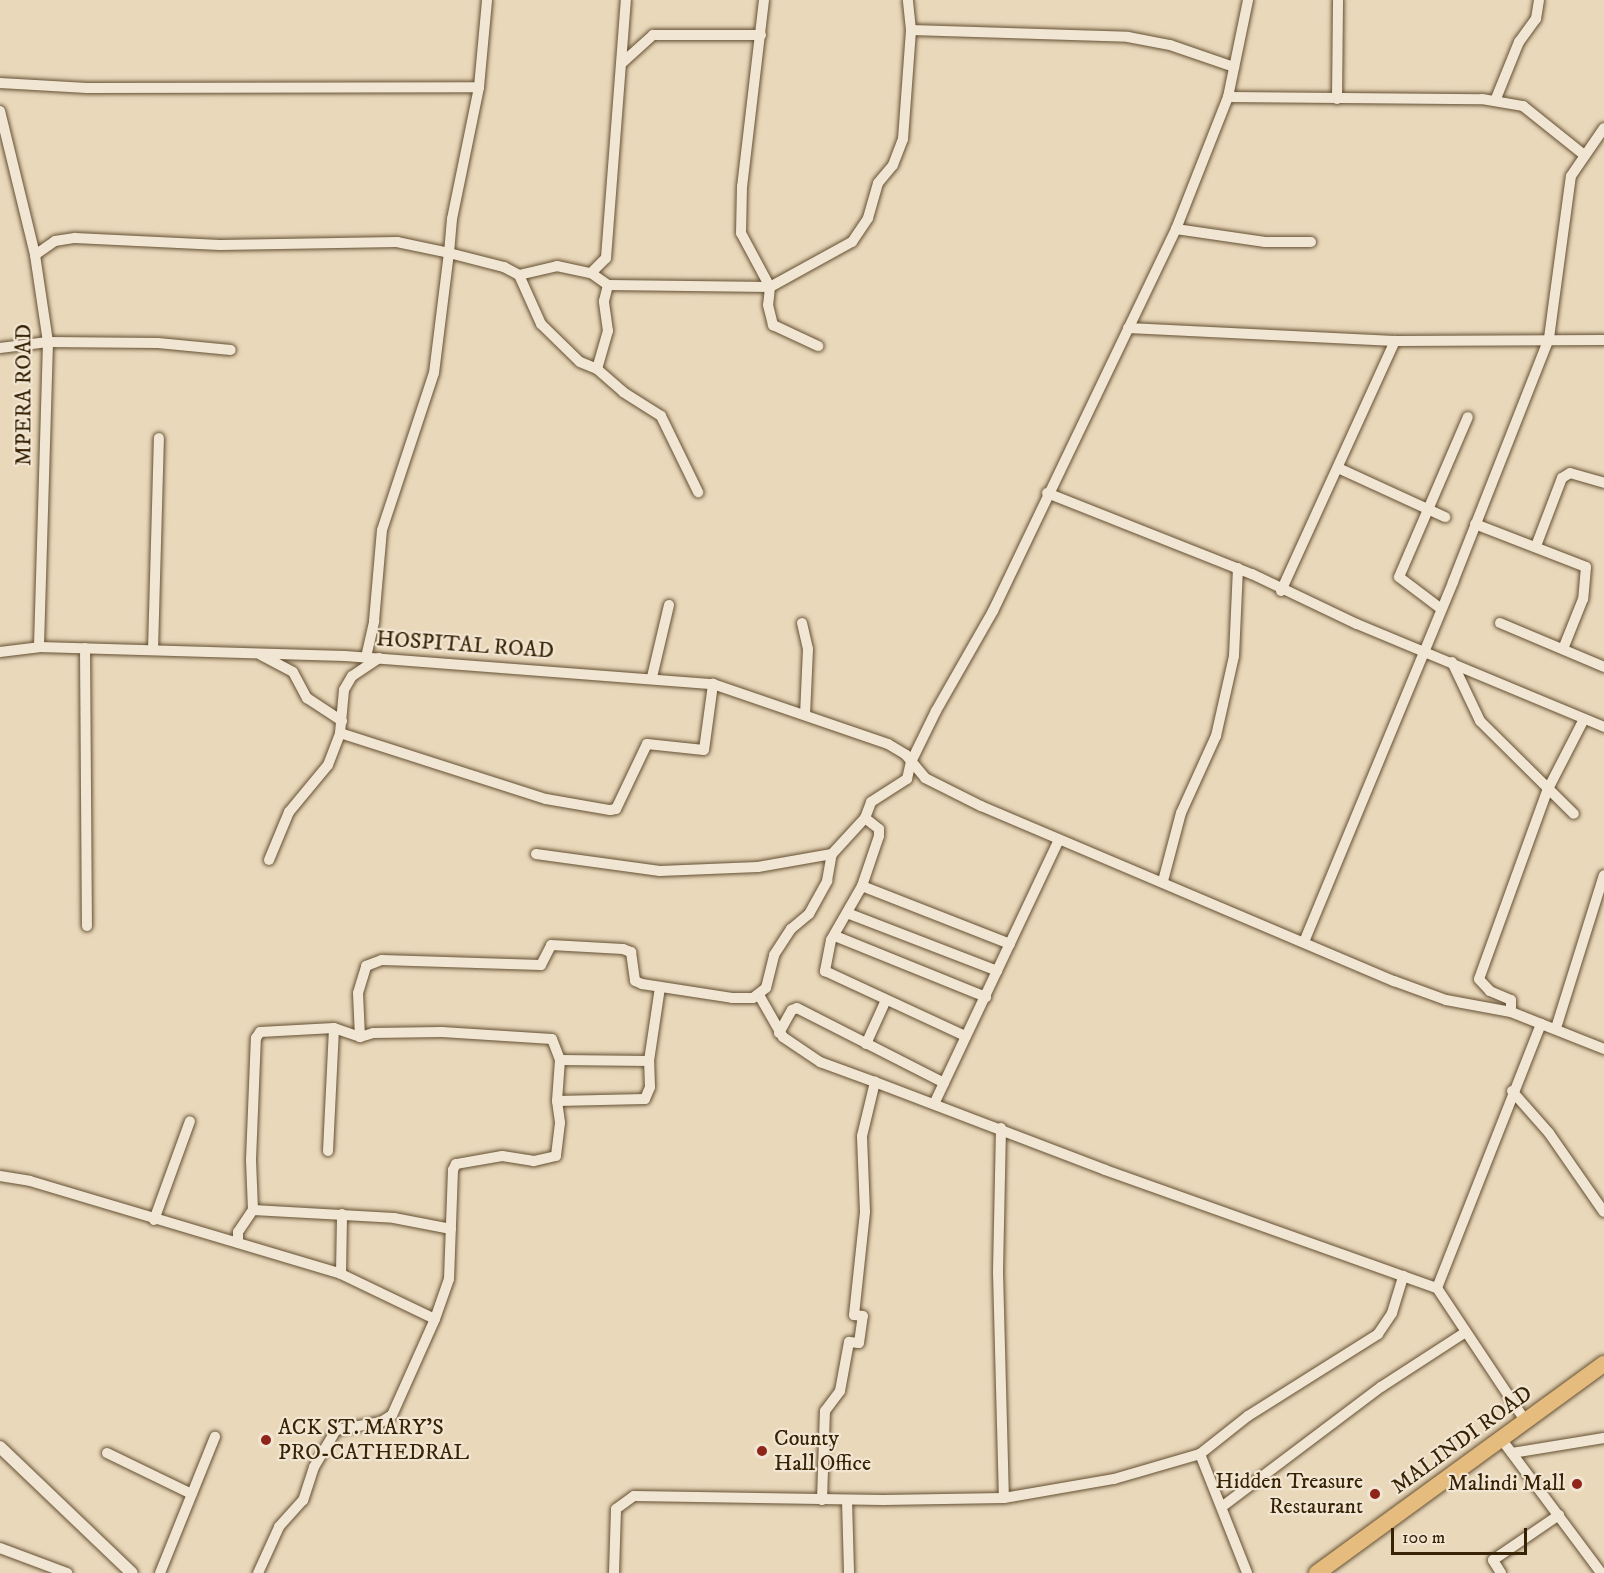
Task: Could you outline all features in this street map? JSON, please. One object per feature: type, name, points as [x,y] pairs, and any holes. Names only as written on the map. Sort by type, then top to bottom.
[{"type":"highway","name":"MALINDI ROAD","points":[[1317,1573],[1604,1364]]},
{"type":"street","points":[[366,657],[374,621],[382,530],[434,373],[452,219],[480,87],[488,0]]},
{"type":"street","points":[[591,273],[600,268],[606,258],[626,0]]},
{"type":"street","points":[[764,0],[742,186],[741,233],[770,287],[768,305],[773,325],[818,346]]},
{"type":"street","points":[[519,275],[557,266],[591,273],[608,285],[770,287],[852,242],[868,218],[878,183],[892,165],[903,139],[911,30],[908,0]]},
{"type":"street","points":[[759,995],[769,978],[774,955],[791,928],[809,914],[827,880],[832,854],[865,818],[871,802],[880,794],[892,792],[907,779],[911,762],[993,611],[1047,493],[1176,229],[1227,97],[1248,0]]},
{"type":"street","points":[[1338,0],[1338,99]]},
{"type":"street","points":[[1495,101],[1518,42],[1536,19],[1539,0]]},
{"type":"street","points":[[911,30],[1128,37],[1170,45],[1234,67]]},
{"type":"street","points":[[622,63],[654,35],[761,35]]},
{"type":"street","points":[[0,83],[87,88],[480,87]]},
{"type":"street","points":[[1227,97],[1495,101],[1523,106],[1536,113],[1583,154]]},
{"type":"street","name":"MPERA ROAD","points":[[0,111],[35,255],[48,342],[39,647]]},
{"type":"street","points":[[1304,942],[1549,338],[1571,176],[1583,154],[1604,128]]},
{"type":"street","points":[[1176,229],[1265,242],[1311,242]]},
{"type":"street","points":[[35,255],[55,241],[75,238],[220,245],[387,242],[422,244],[504,267],[519,275],[541,324],[580,362],[597,369],[623,392],[661,416],[698,492]]},
{"type":"street","points":[[597,369],[608,331],[604,301],[608,285]]},
{"type":"street","points":[[1128,328],[1395,341],[1549,338],[1604,340]]},
{"type":"street","points":[[1281,591],[1395,341]]},
{"type":"street","points":[[0,348],[48,342],[158,343],[231,350]]},
{"type":"street","points":[[1440,608],[1399,577],[1468,417]]},
{"type":"street","points":[[153,650],[159,438]]},
{"type":"street","points":[[1338,468],[1445,517]]},
{"type":"street","points":[[1536,546],[1562,478],[1570,472],[1604,483]]},
{"type":"street","points":[[1047,493],[1238,568],[1281,591],[1604,727]]},
{"type":"street","points":[[1474,524],[1586,567],[1583,599],[1563,650]]},
{"type":"street","points":[[1162,881],[1181,813],[1216,736],[1234,656],[1238,568]]},
{"type":"street","points":[[652,677],[669,605]]},
{"type":"street","points":[[802,623],[808,649],[805,714]]},
{"type":"street","points":[[1500,623],[1604,667]]},
{"type":"street","name":"HOSPITAL ROAD","points":[[0,652],[39,647],[366,657],[652,677],[713,684],[888,744],[911,762],[925,778],[1058,842],[1162,881],[1446,1000],[1511,1012],[1604,1049]]},
{"type":"street","points":[[85,648],[87,926]]},
{"type":"street","points":[[258,653],[293,672],[307,698],[342,721]]},
{"type":"street","points":[[269,860],[289,812],[328,765],[340,733],[344,690],[362,667],[379,658]]},
{"type":"street","points":[[1452,662],[1480,721],[1538,777],[1547,791],[1574,814]]},
{"type":"street","points":[[340,733],[546,799],[610,810],[616,808],[647,744],[704,750],[713,684]]},
{"type":"street","points":[[1511,1012],[1511,1000],[1490,991],[1479,979],[1547,791],[1584,719]]},
{"type":"street","points":[[865,818],[879,832],[862,886],[831,940],[825,970],[965,1036]]},
{"type":"street","points":[[934,1104],[1058,842]]},
{"type":"street","points":[[536,854],[660,871],[758,867],[832,854]]},
{"type":"street","points":[[1556,1028],[1604,875]]},
{"type":"street","points":[[862,886],[1010,944]]},
{"type":"street","points":[[848,914],[998,971]]},
{"type":"street","points":[[835,936],[986,996]]},
{"type":"street","points":[[360,1037],[357,993],[366,966],[382,960],[541,965],[551,945],[623,949],[631,952],[635,981],[732,998],[759,995]]},
{"type":"street","points":[[557,1101],[645,1099],[650,1087],[649,1061],[660,987]]},
{"type":"street","points":[[759,995],[779,1033],[820,1062],[1437,1288],[1464,1333],[1526,1422]]},
{"type":"street","points":[[866,1044],[886,1000]]},
{"type":"street","points":[[779,1033],[792,1010],[797,1008],[944,1083]]},
{"type":"street","points":[[1437,1288],[1512,1091],[1541,1024]]},
{"type":"street","points":[[328,1151],[334,1028]]},
{"type":"street","points":[[238,1243],[238,1232],[253,1210],[251,1160],[257,1035],[266,1030],[334,1028],[360,1037],[373,1033],[442,1032],[546,1035],[555,1041],[560,1060],[557,1101],[560,1123],[556,1156],[534,1161],[502,1156],[456,1164],[453,1170],[448,1286],[392,1415],[381,1422],[336,1430],[314,1467],[303,1500],[279,1527],[258,1573]]},
{"type":"street","points":[[560,1060],[649,1061]]},
{"type":"street","points":[[822,1500],[825,1411],[840,1391],[849,1342],[859,1343],[863,1316],[854,1315],[864,1212],[862,1136],[875,1082]]},
{"type":"street","points":[[1512,1091],[1549,1133],[1604,1212]]},
{"type":"street","points":[[154,1220],[190,1121]]},
{"type":"street","points":[[1001,1128],[998,1272],[1004,1498]]},
{"type":"street","points":[[0,1176],[30,1181],[154,1220],[341,1274],[435,1319]]},
{"type":"street","points":[[253,1210],[342,1214],[451,1229]]},
{"type":"street","points":[[341,1274],[342,1214]]},
{"type":"street","points":[[614,1573],[616,1509],[634,1496],[822,1500],[1004,1498],[1114,1479],[1200,1454],[1248,1416],[1378,1334],[1392,1313],[1403,1276]]},
{"type":"street","points":[[1223,1506],[1381,1387],[1464,1333]]},
{"type":"street","points":[[160,1573],[215,1437]]},
{"type":"street","points":[[1512,1453],[1604,1438]]},
{"type":"street","points":[[1502,1440],[1601,1573]]},
{"type":"street","points":[[0,1447],[132,1573]]},
{"type":"street","points":[[107,1452],[192,1494]]},
{"type":"street","points":[[1200,1454],[1223,1506],[1232,1541],[1247,1573]]},
{"type":"street","points":[[847,1500],[849,1573]]},
{"type":"street","points":[[1500,1573],[1493,1560],[1559,1515]]},
{"type":"street","points":[[0,1548],[67,1573]]},
{"type":"place","name":"ACK ST. MARY'S PRO-CATHEDRAL","points":[[266,1440]]},
{"type":"place","name":"County Hall Office","points":[[762,1451]]},
{"type":"place","name":"Malindi Mall","points":[[1577,1484]]},
{"type":"place","name":"Hidden Treasure Restaurant","points":[[1375,1494]]}]
